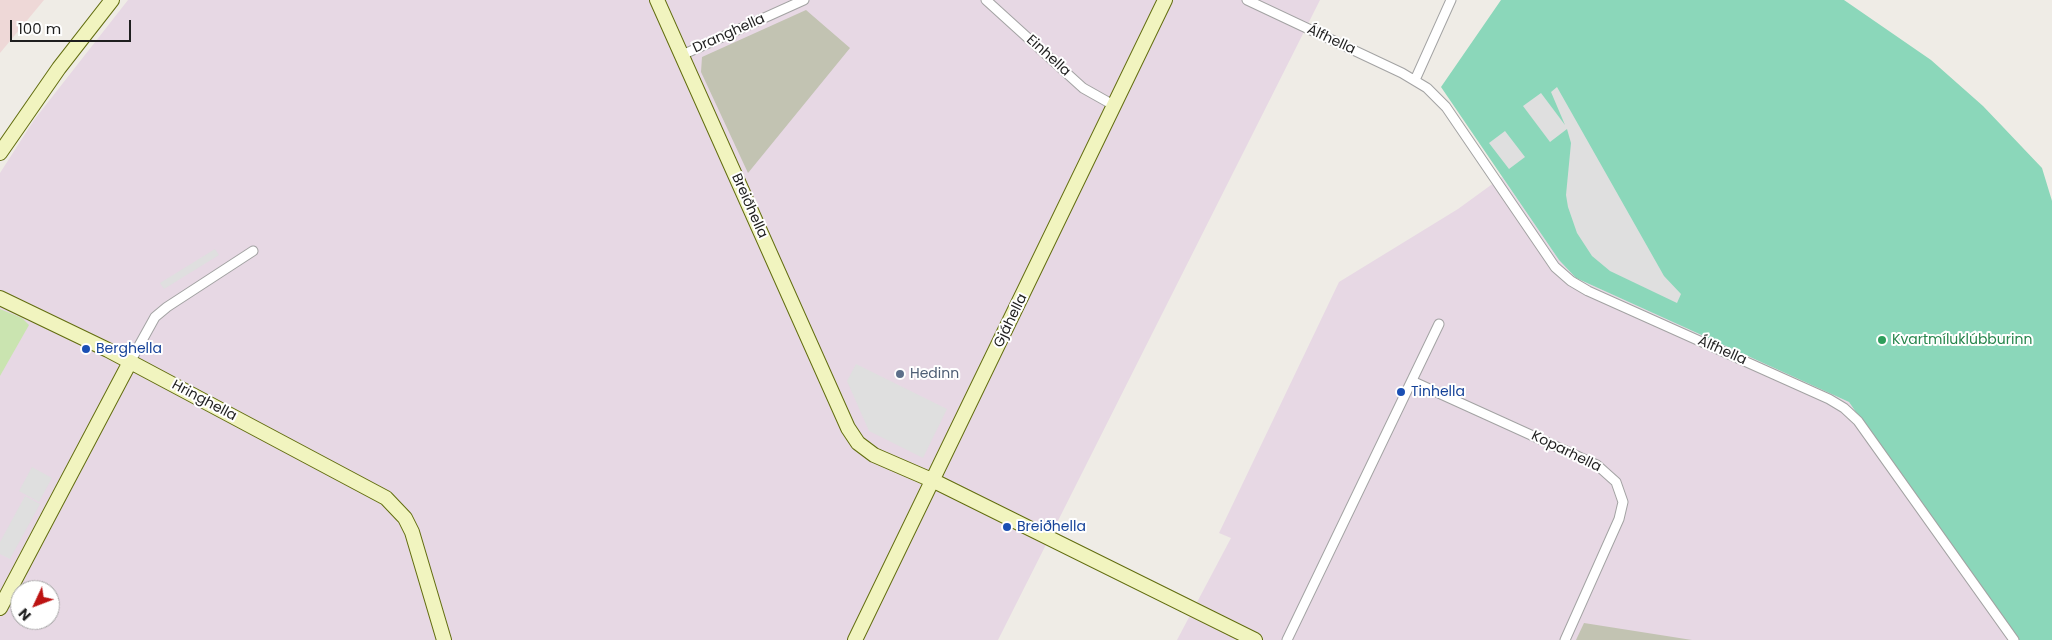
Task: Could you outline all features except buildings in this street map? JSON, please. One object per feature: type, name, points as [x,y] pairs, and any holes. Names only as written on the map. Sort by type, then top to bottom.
[{"type":"street","points":[[0,153],[59,68],[112,0]]},
{"type":"street","name":"Breiðhella","points":[[657,0],[848,428],[858,443],[874,455],[934,481],[1255,640]]},
{"type":"street","name":"Dranghella","points":[[682,55],[804,0]]},
{"type":"street","name":"Einhella","points":[[986,0],[1083,88],[1115,106]]},
{"type":"street","name":"Gjáhella","points":[[854,640],[934,481],[1165,0]]},
{"type":"street","name":"Álfhella","points":[[1247,0],[1415,80],[1446,108],[1555,267],[1571,281],[1588,291],[1829,399],[1858,421],[2014,640]]},
{"type":"street","points":[[1415,80],[1451,0]]},
{"type":"street","points":[[0,608],[130,362],[156,317],[166,307],[253,252]]},
{"type":"street","name":"Hringhella","points":[[2,299],[130,362],[386,498],[396,506],[412,532],[444,640]]},
{"type":"street","points":[[1286,640],[1439,324]]},
{"type":"street","name":"Koparhella","points":[[1412,381],[1597,465],[1616,482],[1623,502],[1619,519],[1565,640]]},
{"type":"shaded area","points":[[0,0],[44,0],[0,53]]},
{"type":"shaded area","points":[[128,0],[1320,0],[998,640],[0,640],[0,173],[34,120]]},
{"type":"shaded area","points":[[806,10],[850,48],[748,173],[701,72],[702,57]]},
{"type":"shaded area","points":[[1557,87],[1664,276],[1681,294],[1677,303],[1610,271],[1592,256],[1577,233],[1566,195],[1571,143],[1567,129],[1550,142],[1523,106],[1541,93],[1565,125],[1551,92]]},
{"type":"shaded area","points":[[1505,131],[1525,157],[1509,169],[1489,143]]},
{"type":"shaded area","points":[[1502,177],[1559,260],[1576,278],[1849,402],[2012,640],[1177,640],[1231,538],[1219,533],[1339,282],[1458,209]]},
{"type":"shaded area","points":[[215,249],[219,255],[164,289],[160,283]]},
{"type":"shaded area","points":[[856,364],[947,409],[923,458],[869,431],[847,381]]},
{"type":"shaded area","points":[[32,467],[52,478],[39,502],[19,491]]},
{"type":"shaded area","points":[[25,496],[40,504],[10,559],[0,554],[0,542]]},
{"type":"shaded area","points":[[1584,623],[1692,640],[1576,640]]},
{"type":"green space","name":"Kvartmíluklúbburinn","points":[[1501,0],[1844,0],[1931,60],[1983,106],[2042,168],[2052,201],[2052,640],[2012,640],[1849,402],[1576,278],[1559,260],[1441,87]]},
{"type":"green space","points":[[0,309],[22,318],[29,325],[0,376]]},
{"type":"place","name":"Kvartmíluklúbburinn","points":[[1882,340]]},
{"type":"place","name":"Berghella","points":[[86,349]]},
{"type":"place","name":"Hedinn","points":[[900,374]]},
{"type":"place","name":"Tinhella","points":[[1401,392]]},
{"type":"place","name":"Breiðhella","points":[[1007,527]]}]
